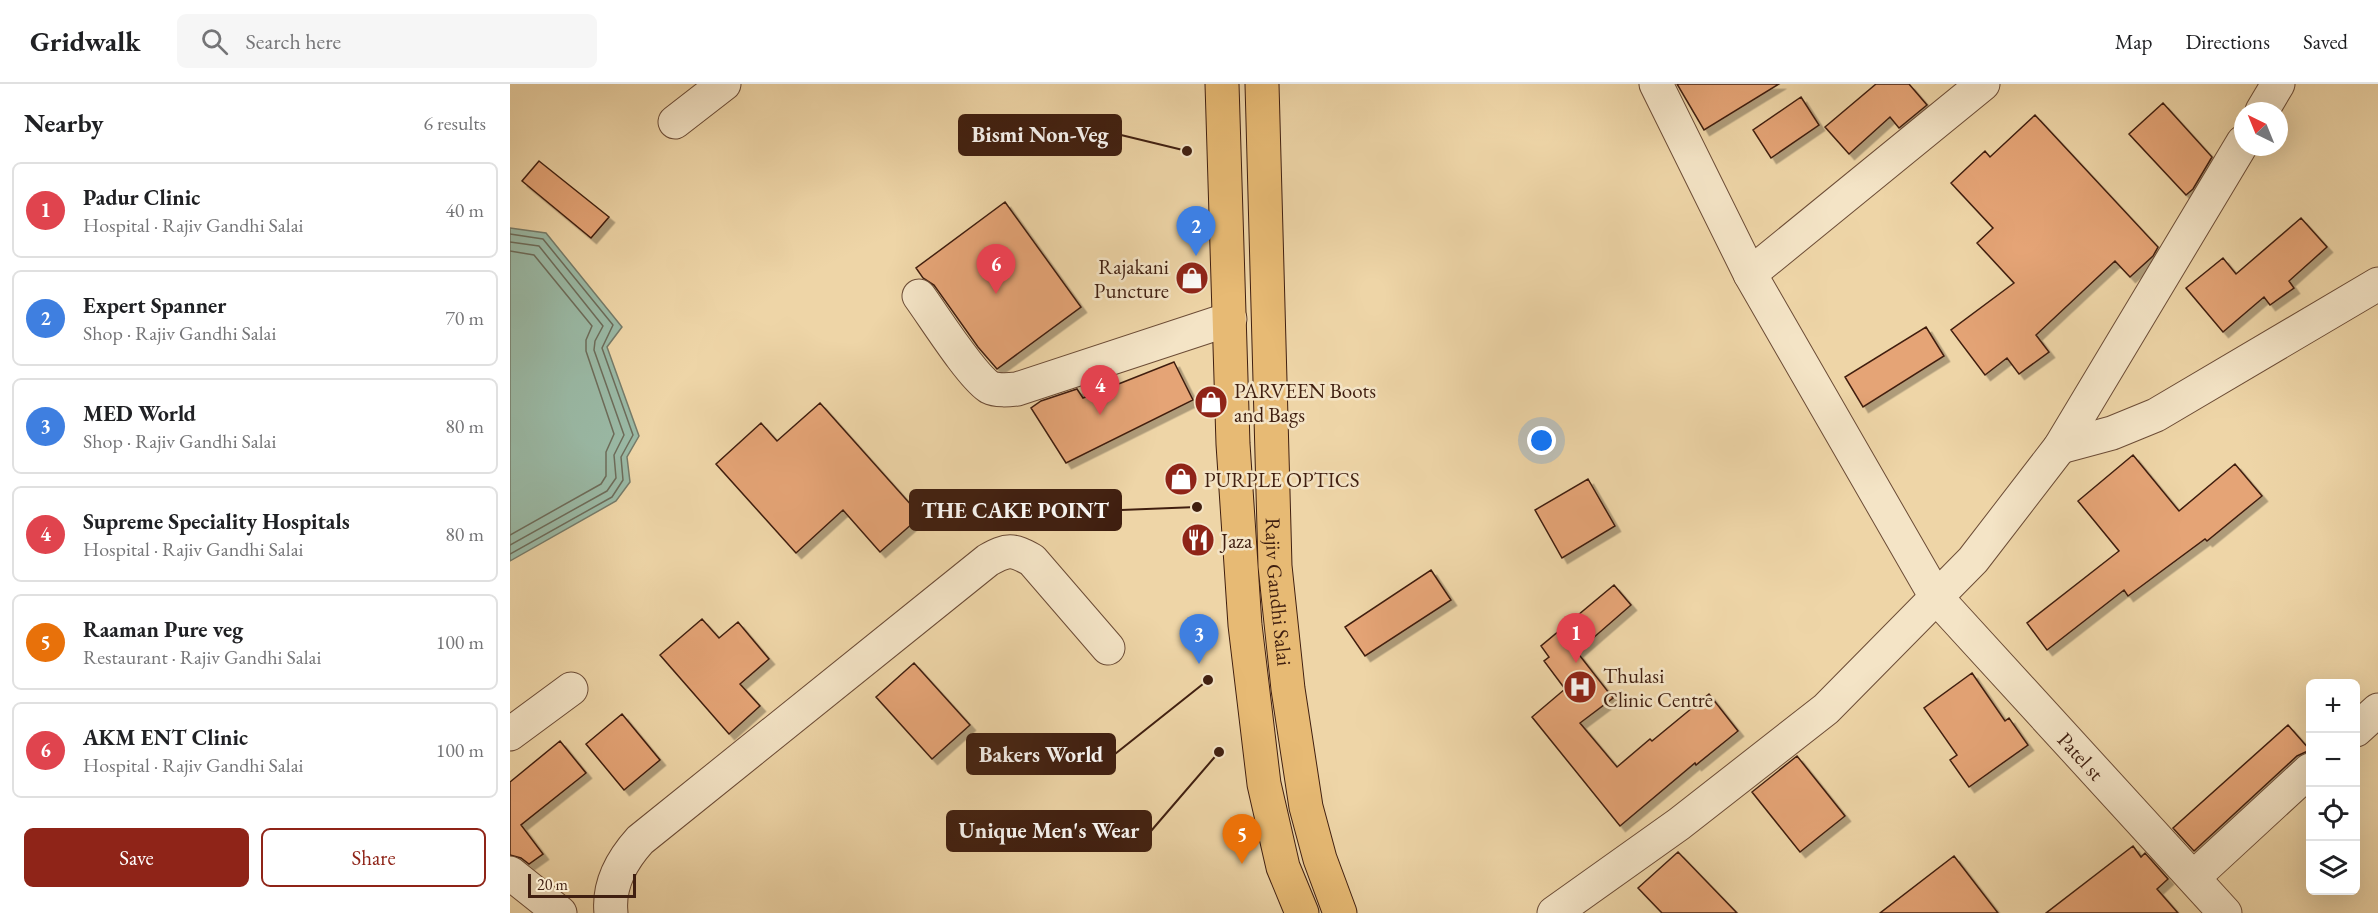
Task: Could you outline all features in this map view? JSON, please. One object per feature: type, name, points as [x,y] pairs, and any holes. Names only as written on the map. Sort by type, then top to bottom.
[{"type":"main road","name":"Rajiv Gandhi Salai","points":[[1222,84],[1233,444],[1244,613],[1264,784],[1283,867],[1302,913]]},
{"type":"main road","name":"Rajiv Gandhi Salai","points":[[1262,84],[1275,566],[1288,689],[1306,807],[1320,859],[1340,913]]},
{"type":"street","points":[[675,122],[724,84]]},
{"type":"street","name":"Patel st","points":[[1656,84],[1750,274],[1936,597],[2225,913]]},
{"type":"street","points":[[1750,274],[1983,84]]},
{"type":"street","points":[[2267,102],[2278,84]]},
{"type":"street","points":[[1554,913],[1679,824],[1826,709],[1973,560],[2060,447],[2235,156]]},
{"type":"street","points":[[2060,447],[2112,433],[2156,415],[2378,284]]},
{"type":"street","points":[[919,297],[978,376],[991,388],[1003,390],[1017,389],[1230,319]]},
{"type":"street","points":[[611,913],[610,901],[616,876],[625,856],[640,840],[988,560],[1002,552],[1018,552],[1032,560],[1108,648]]},
{"type":"street","points":[[510,734],[571,689]]},
{"type":"street","points":[[2360,726],[2378,710]]},
{"type":"street","points":[[2194,877],[2306,774]]},
{"type":"street","points":[[510,873],[560,913]]},
{"type":"water","points":[[510,228],[546,233],[622,327],[607,347],[639,436],[627,457],[630,482],[616,501],[510,561]]},
{"type":"building","points":[[1677,84],[1779,84],[1704,130]]},
{"type":"building","points":[[1876,84],[1909,84],[1927,105],[1899,128],[1890,117],[1849,154],[1825,127]]},
{"type":"building","points":[[1801,97],[1819,125],[1771,158],[1753,130]]},
{"type":"building","points":[[2163,103],[2212,157],[2193,189],[2186,195],[2129,134]]},
{"type":"building","points":[[2035,115],[2158,247],[2153,256],[2130,277],[2115,261],[2036,335],[2049,352],[2019,374],[2007,358],[1985,375],[1951,330],[2014,283],[1977,243],[1993,228],[1951,183],[1985,151],[1990,157]]},
{"type":"building","points":[[539,161],[609,217],[591,238],[522,181]]},
{"type":"building","points":[[1005,202],[1081,307],[997,369],[978,347],[934,285],[923,278],[916,268]]},
{"type":"building","points":[[2301,218],[2327,247],[2289,281],[2294,288],[2270,305],[2264,297],[2223,332],[2186,288],[2223,258],[2236,274]]},
{"type":"building","points":[[1926,327],[1944,356],[1863,407],[1845,377]]},
{"type":"building","points":[[1174,362],[1193,400],[1066,463],[1031,408],[1041,401],[1077,389],[1083,398]]},
{"type":"building","points":[[820,403],[921,516],[880,552],[843,510],[796,553],[716,464],[761,423],[777,441]]},
{"type":"building","points":[[2133,455],[2179,511],[2235,464],[2262,496],[2207,541],[2205,539],[2128,596],[2124,590],[2047,650],[2027,623],[2119,551],[2078,501]]},
{"type":"building","points":[[1588,479],[1615,526],[1562,558],[1535,510]]},
{"type":"building","points":[[1431,570],[1451,600],[1365,656],[1345,627]]},
{"type":"building","points":[[1614,585],[1631,605],[1577,652],[1613,698],[1580,723],[1617,767],[1709,694],[1738,731],[1696,765],[1695,763],[1620,826],[1532,717],[1565,689],[1544,661],[1549,657],[1541,646]]},
{"type":"building","points":[[702,619],[719,638],[738,622],[769,659],[740,684],[760,706],[729,734],[660,655]]},
{"type":"building","points":[[914,663],[970,725],[932,759],[876,697]]},
{"type":"building","points":[[1972,673],[2005,721],[2009,718],[2028,745],[1969,787],[1950,760],[1957,755],[1924,708]]},
{"type":"building","points":[[622,714],[660,760],[624,790],[586,744]]},
{"type":"building","points":[[2288,725],[2306,745],[2306,752],[2297,756],[2194,851],[2173,828]]},
{"type":"building","points":[[560,741],[586,773],[521,825],[543,854],[529,864],[521,858],[510,855],[510,782]]},
{"type":"building","points":[[1797,756],[1845,816],[1800,852],[1752,792]]},
{"type":"building","points":[[2133,846],[2141,857],[2145,853],[2168,879],[2157,889],[2178,913],[2046,913]]},
{"type":"building","points":[[1678,852],[1737,913],[1662,913],[1638,888]]},
{"type":"building","points":[[1954,856],[1998,913],[1880,913]]},
{"type":"place","name":"Bismi Non-Veg","points":[[1187,151]]},
{"type":"place","name":"Expert Spanner","points":[[1196,256]]},
{"type":"place","name":"Rajakani Puncture","points":[[1192,278]]},
{"type":"place","name":"AKM ENT Clinic","points":[[996,294]]},
{"type":"place","name":"PARVEEN Boots and Bags","points":[[1211,402]]},
{"type":"place","name":"Supreme Speciality Hospitals","points":[[1100,415]]},
{"type":"place","name":"PURPLE OPTICS","points":[[1181,479]]},
{"type":"place","name":"THE CAKE POINT","points":[[1197,507]]},
{"type":"place","name":"Jaza","points":[[1198,540]]},
{"type":"place","name":"Padur Clinic","points":[[1576,663]]},
{"type":"place","name":"MED World","points":[[1199,664]]},
{"type":"place","name":"Bakers World","points":[[1208,680]]},
{"type":"place","name":"Thulasi Clinic Centre","points":[[1580,687]]},
{"type":"place","name":"Unique Men's Wear","points":[[1219,752]]},
{"type":"place","name":"Raaman Pure veg","points":[[1242,864]]}]
